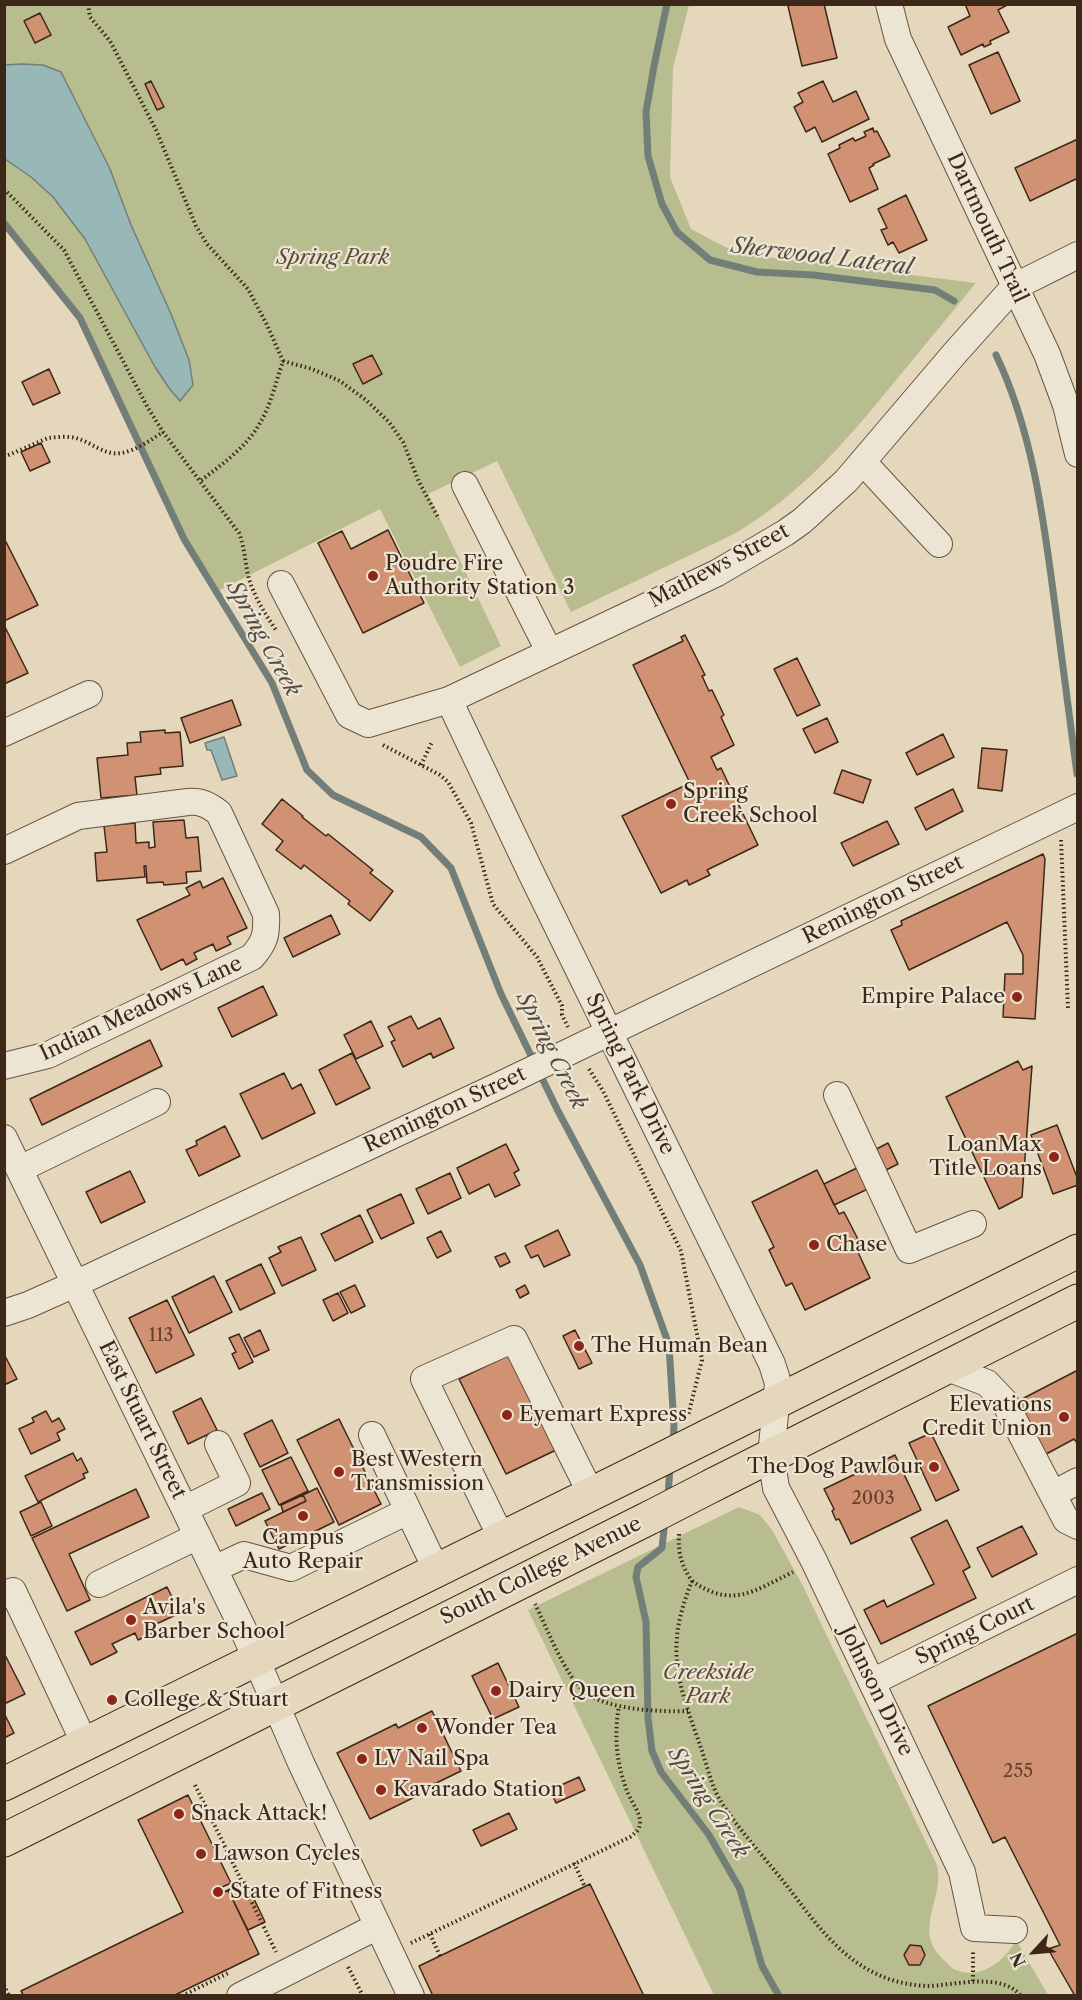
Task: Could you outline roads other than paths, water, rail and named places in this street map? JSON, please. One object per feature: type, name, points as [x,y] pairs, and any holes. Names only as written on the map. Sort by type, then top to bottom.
[{"type":"highway","points":[[4,1784],[646,1467],[698,1426],[777,1403],[1077,1251]]},
{"type":"highway","name":"South College Avenue","points":[[4,1840],[276,1703],[665,1525],[713,1485],[1077,1301]]},
{"type":"street","name":"Dartmouth Trail","points":[[889,4],[898,39],[1047,354],[1066,405],[1077,454]]},
{"type":"street","name":"Mathews Street","points":[[281,584],[349,715],[368,724],[449,700],[717,573],[768,544],[802,521],[825,502],[863,462],[955,352],[1014,287],[1077,255]]},
{"type":"street","points":[[863,462],[939,544]]},
{"type":"street","points":[[465,485],[549,651]]},
{"type":"street","points":[[4,733],[88,694]]},
{"type":"street","name":"Spring Park Drive","points":[[449,700],[772,1364],[778,1383],[771,1456]]},
{"type":"street","name":"Indian Meadows Lane","points":[[4,851],[78,816],[196,801],[209,805],[219,813],[266,914],[267,929],[263,944],[252,957],[48,1056],[4,1066]]},
{"type":"street","name":"Remington Street","points":[[4,1313],[75,1284],[500,1085],[1069,811]]},
{"type":"street","points":[[837,1095],[909,1250],[973,1224]]},
{"type":"street","points":[[20,1169],[157,1102]]},
{"type":"street","name":"East Stuart Street","points":[[4,1138],[214,1569],[257,1660],[301,1763],[411,1995]]},
{"type":"street","points":[[502,1539],[424,1379],[514,1339],[591,1494]]},
{"type":"street","points":[[945,1367],[987,1383],[1004,1401],[1066,1520],[1077,1526]]},
{"type":"street","points":[[372,1435],[437,1571]]},
{"type":"street","points":[[185,1509],[237,1483],[218,1444]]},
{"type":"street","name":"Johnson Drive","points":[[771,1456],[776,1488],[814,1561],[962,1872],[974,1928],[1014,1930]]},
{"type":"street","points":[[1053,1494],[1077,1481]]},
{"type":"street","points":[[214,1569],[244,1555],[291,1568],[408,1511]]},
{"type":"street","points":[[99,1584],[198,1536]]},
{"type":"street","name":"Spring Court","points":[[872,1682],[1077,1580]]},
{"type":"street","points":[[4,1595],[13,1591],[86,1744]]},
{"type":"street","points":[[240,1995],[378,1926]]},
{"type":"water","points":[[5,65],[43,65],[61,72],[110,169],[131,225],[189,360],[193,385],[180,401],[155,367],[85,239],[53,197],[31,177],[5,159]]},
{"type":"water","points":[[224,737],[237,776],[222,780],[211,750],[207,750],[205,743]]},
{"type":"waterway","name":"Sherwood Lateral","points":[[667,4],[646,112],[648,156],[662,204],[677,232],[710,260],[757,272],[813,275],[935,290],[954,301]]},
{"type":"waterway","name":"Spring Creek","points":[[4,223],[80,318],[184,539],[272,683],[307,770],[333,795],[421,837],[451,868],[501,994],[558,1111],[640,1265],[669,1345],[673,1443]]},
{"type":"waterway","name":"Sherwood Lateral","points":[[996,355],[1019,413],[1040,504],[1077,774]]},
{"type":"waterway","name":"Spring Creek","points":[[668,1497],[670,1466]]},
{"type":"waterway","name":"Spring Creek","points":[[665,1520],[662,1548],[638,1567],[636,1577],[646,1622],[648,1718],[652,1751],[661,1772],[709,1835],[740,1889],[762,1966],[779,1996]]},
{"type":"place","name":"Poudre Fire Authority Station 3","points":[[373,576]]},
{"type":"place","name":"Spring Creek School","points":[[671,804]]},
{"type":"place","name":"Empire Palace","points":[[1017,997]]},
{"type":"place","name":"LoanMax Title Loans","points":[[1054,1157]]},
{"type":"place","name":"Chase","points":[[814,1245]]},
{"type":"place","name":"The Human Bean","points":[[579,1346]]},
{"type":"place","name":"Eyemart Express","points":[[507,1415]]},
{"type":"place","name":"Elevations Credit Union","points":[[1064,1417]]},
{"type":"place","name":"The Dog Pawlour","points":[[934,1467]]},
{"type":"place","name":"Best Western Transmission","points":[[339,1472]]},
{"type":"place","name":"Campus Auto Repair","points":[[303,1516]]},
{"type":"place","name":"Avila's Barber School","points":[[131,1620]]},
{"type":"place","name":"Dairy Queen","points":[[496,1691]]},
{"type":"place","name":"College & Stuart","points":[[112,1700]]},
{"type":"place","name":"Wonder Tea","points":[[422,1728]]},
{"type":"place","name":"LV Nail Spa","points":[[362,1759]]},
{"type":"place","name":"Kavarado Station","points":[[381,1790]]},
{"type":"place","name":"Snack Attack!","points":[[179,1814]]},
{"type":"place","name":"Lawson Cycles","points":[[201,1854]]},
{"type":"place","name":"State of Fitness","points":[[218,1892]]},
{"type":"park label","name":"Spring Park","points":[[333,258]]},
{"type":"park label","name":"Creekside Park","points":[[708,1685]]}]
